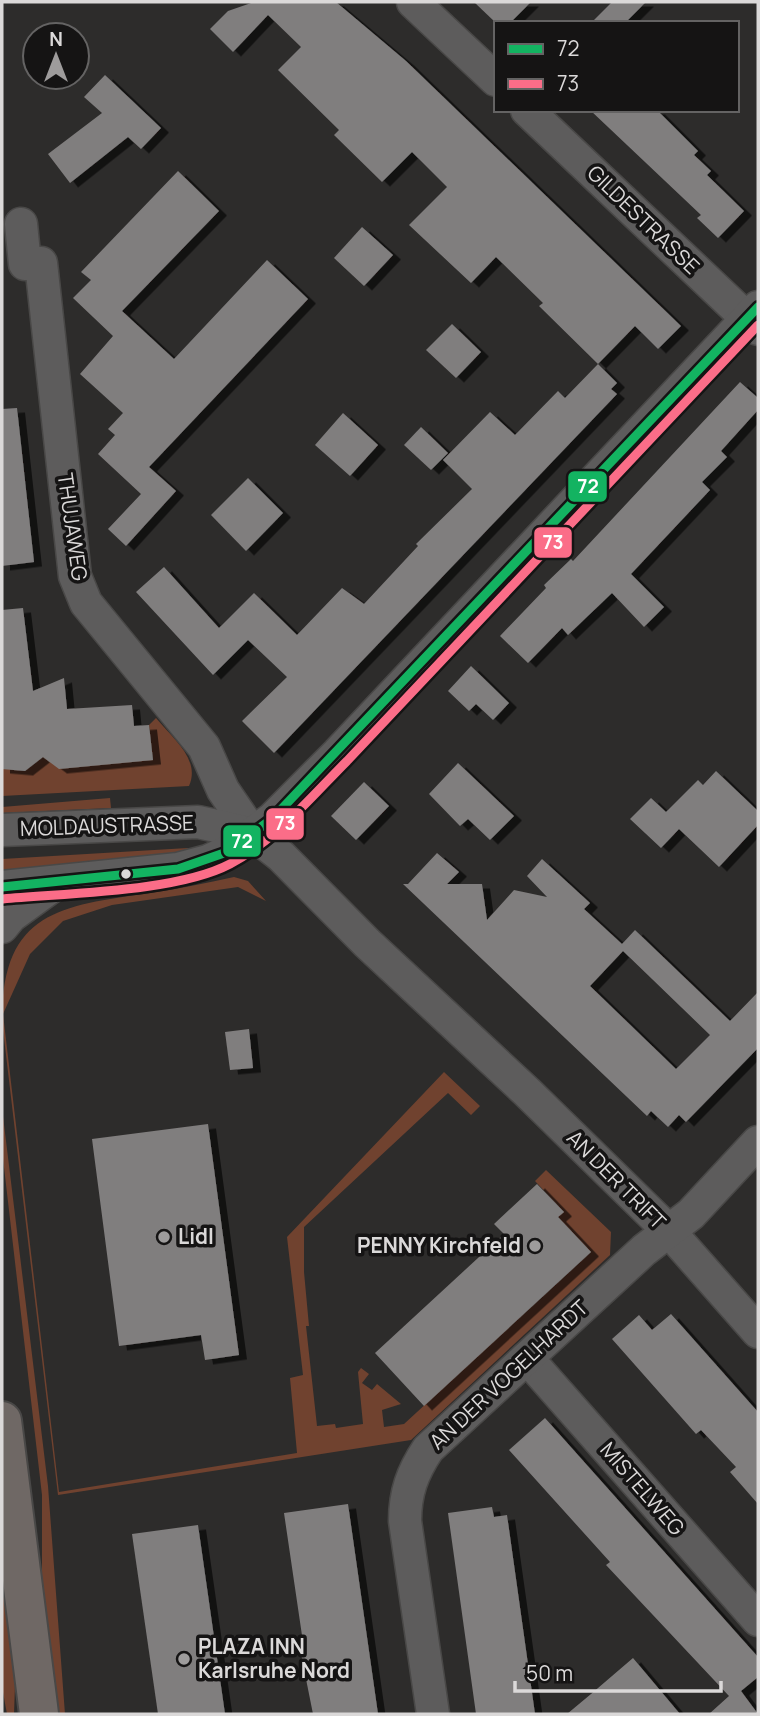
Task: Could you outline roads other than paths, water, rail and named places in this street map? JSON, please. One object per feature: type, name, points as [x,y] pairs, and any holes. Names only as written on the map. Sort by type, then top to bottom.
[{"type":"main road","points":[[2,1422],[39,1714]]},
{"type":"street","points":[[413,2],[494,78]]},
{"type":"street","name":"GILDESTRASSE","points":[[529,112],[754,318]]},
{"type":"street","name":"THUJAWEG","points":[[21,224],[25,264],[41,263],[79,587],[86,603],[204,747],[223,790],[253,834]]},
{"type":"street","name":"MOLDAUSTRASSE","points":[[2,887],[177,869],[208,861],[253,834],[289,804],[754,318]]},
{"type":"street","name":"MOLDAUSTRASSE","points":[[2,830],[198,822],[253,834]]},
{"type":"street","name":"AN DER TRIFT","points":[[253,834],[281,856],[367,943],[527,1092],[669,1231],[758,1332]]},
{"type":"street","points":[[2,927],[26,903],[59,881]]},
{"type":"street","name":"AN DER VOGELHARDT","points":[[433,1714],[405,1521],[409,1485],[428,1450],[527,1358],[691,1214],[758,1142]]},
{"type":"street","name":"MISTELWEG","points":[[527,1358],[758,1620]]},
{"type":"place","name":"Lidl","points":[[164,1237]]},
{"type":"place","name":"PENNY Kirchfeld","points":[[535,1246]]},
{"type":"place","name":"PLAZA INN Karlsruhe Nord","points":[[184,1659]]}]
